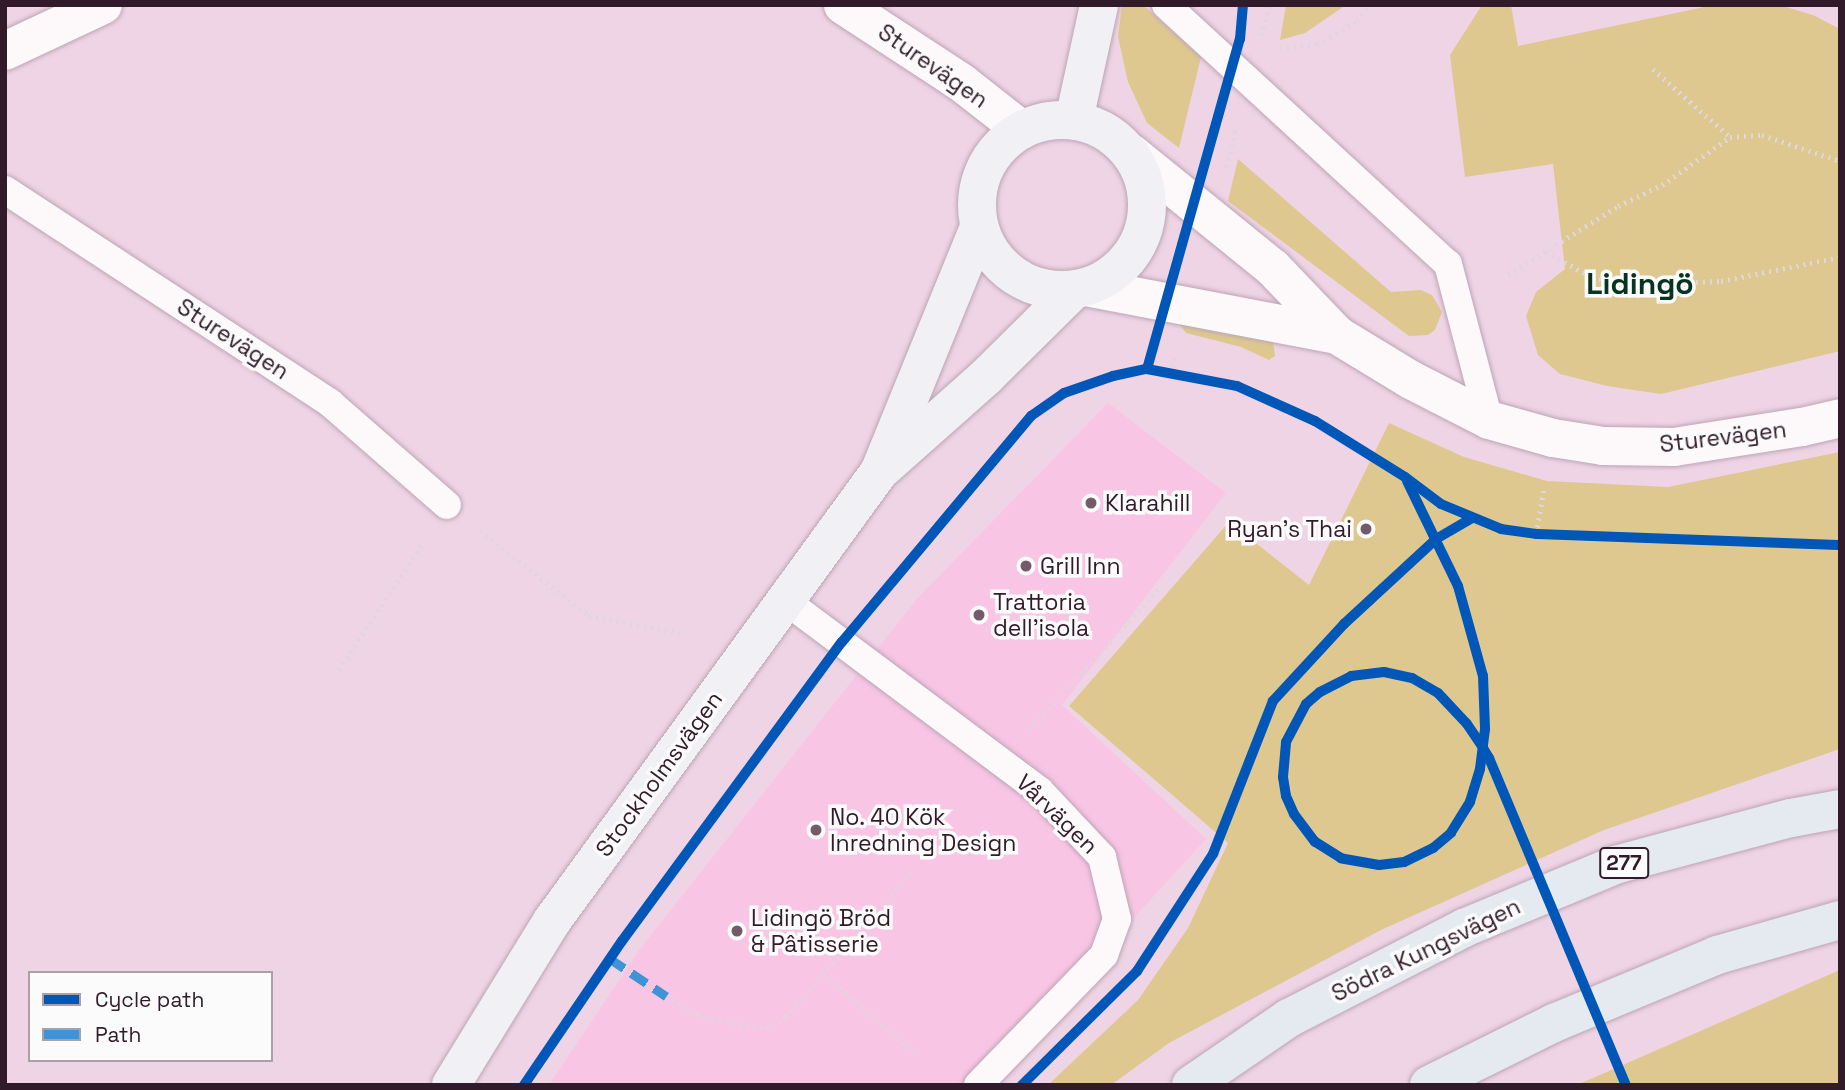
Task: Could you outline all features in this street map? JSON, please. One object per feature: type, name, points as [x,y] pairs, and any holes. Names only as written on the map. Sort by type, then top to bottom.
[{"type":"main road","name":"Södra Kungsvägen","points":[[1191,1085],[1289,1017],[1464,928],[1615,865],[1791,818],[1840,809]]},
{"type":"main road","points":[[1429,1085],[1554,1023],[1717,955],[1840,920]]},
{"type":"street","points":[[5,51],[103,5]]},
{"type":"street","name":"Sturevägen","points":[[843,5],[962,83],[1021,130]]},
{"type":"street","points":[[1074,120],[1099,5]]},
{"type":"street","name":"Stockholmsvägen","points":[[451,1085],[552,921],[879,472],[1080,289],[1116,272],[1133,253],[1145,229],[1149,200],[1142,171],[1131,153],[1116,138],[1096,126],[1074,120],[1048,120],[1021,130],[991,156],[977,191],[979,227],[990,251],[1009,273],[1031,285],[1053,290],[1080,289]]},
{"type":"street","name":"Sturevägen","points":[[1131,153],[1273,268],[1338,335],[1411,380],[1489,420],[1553,438],[1603,446],[1674,447],[1802,428],[1840,418]]},
{"type":"street","name":"Stockholmsvägen","points":[[879,472],[979,227]]},
{"type":"street","name":"Sturevägen","points":[[1080,289],[1338,335]]},
{"type":"lane","points":[[1166,5],[1448,264],[1489,420]]},
{"type":"lane","name":"Sturevägen","points":[[5,190],[330,404],[447,505]]},
{"type":"lane","name":"Vårvägen","points":[[786,601],[1040,791],[1102,857],[1117,919],[1104,955],[978,1085]]},
{"type":"path","points":[[1258,47],[1269,5]]},
{"type":"path","points":[[1232,66],[1240,38],[1258,47],[1297,48],[1316,44],[1344,31],[1370,5]]},
{"type":"path","points":[[1653,69],[1730,137]]},
{"type":"path","points":[[1508,275],[1618,206],[1662,185],[1730,137],[1762,135],[1840,161]]},
{"type":"path","points":[[1546,252],[1586,275],[1603,280],[1640,284],[1721,281],[1840,257]]},
{"type":"path","points":[[1159,371],[1184,376]]},
{"type":"path","points":[[1544,485],[1530,533],[1549,534]]},
{"type":"path","points":[[339,670],[447,505],[589,616],[681,633]]},
{"type":"path","points":[[1000,762],[1160,587]]},
{"type":"path","points":[[666,996],[698,1016],[766,1030],[786,1017],[913,870]]},
{"type":"path","points":[[824,974],[915,1053]]},
{"type":"shaded area","points":[[1122,5],[1143,5],[1201,57],[1179,148],[1147,123],[1128,82],[1118,37]]},
{"type":"shaded area","points":[[1286,5],[1346,5],[1305,33],[1280,40]]},
{"type":"shaded area","points":[[1482,5],[1511,5],[1518,46],[1714,5],[1779,5],[1813,15],[1840,29],[1840,351],[1661,394],[1607,386],[1560,374],[1538,355],[1526,316],[1536,292],[1565,269],[1553,164],[1465,177],[1450,55]]},
{"type":"shaded area","points":[[1238,159],[1391,292],[1421,290],[1432,295],[1442,312],[1435,330],[1428,335],[1409,336],[1228,201]]},
{"type":"shaded area","points":[[1171,313],[1273,340],[1275,356],[1269,360],[1241,347],[1186,333]]},
{"type":"shaded area","points":[[1108,403],[1226,493],[1062,705],[1206,839],[981,1085],[549,1085],[640,949],[916,600]]},
{"type":"shaded area","points":[[1389,423],[1464,457],[1547,481],[1668,487],[1840,452],[1840,749],[1604,830],[1381,930],[1169,1043],[1111,1085],[1048,1085],[1138,1000],[1188,928],[1228,843],[1069,706],[1229,522],[1309,585]]},
{"type":"shaded area","points":[[1840,970],[1840,1085],[1577,1085],[1826,976]]},
{"type":"marked path","points":[[609,958],[666,996]]},
{"type":"cycle path","points":[[1147,369],[1240,39],[1243,5]]},
{"type":"cycle path","points":[[524,1085],[622,941],[842,642],[1031,416],[1064,393],[1113,376],[1147,369],[1237,386],[1315,421],[1405,477],[1441,504],[1501,529],[1536,534],[1840,545]]},
{"type":"cycle path","points":[[1407,481],[1458,586],[1483,676],[1485,729],[1480,769],[1470,802],[1451,833],[1433,848],[1404,862],[1379,865],[1341,858],[1315,842],[1294,814],[1286,796],[1283,777],[1286,742],[1306,704],[1320,692],[1351,676],[1384,672],[1412,678],[1438,693],[1467,724],[1483,748],[1489,758],[1626,1085]]},
{"type":"cycle path","points":[[1022,1085],[1137,971],[1213,854],[1273,701],[1344,624],[1436,539],[1472,518]]},
{"type":"place","name":"Klarahill","points":[[1091,503]]},
{"type":"place","name":"Ryan's Thai","points":[[1366,529]]},
{"type":"place","name":"Grill Inn","points":[[1026,566]]},
{"type":"place","name":"Trattoria dell'isola","points":[[979,615]]},
{"type":"place","name":"No. 40 Kök Inredning Design","points":[[816,830]]},
{"type":"place","name":"Lidingö Bröd & Pâtisserie","points":[[737,931]]},
{"type":"district","name":"Lidingö","points":[[1640,284]]}]
